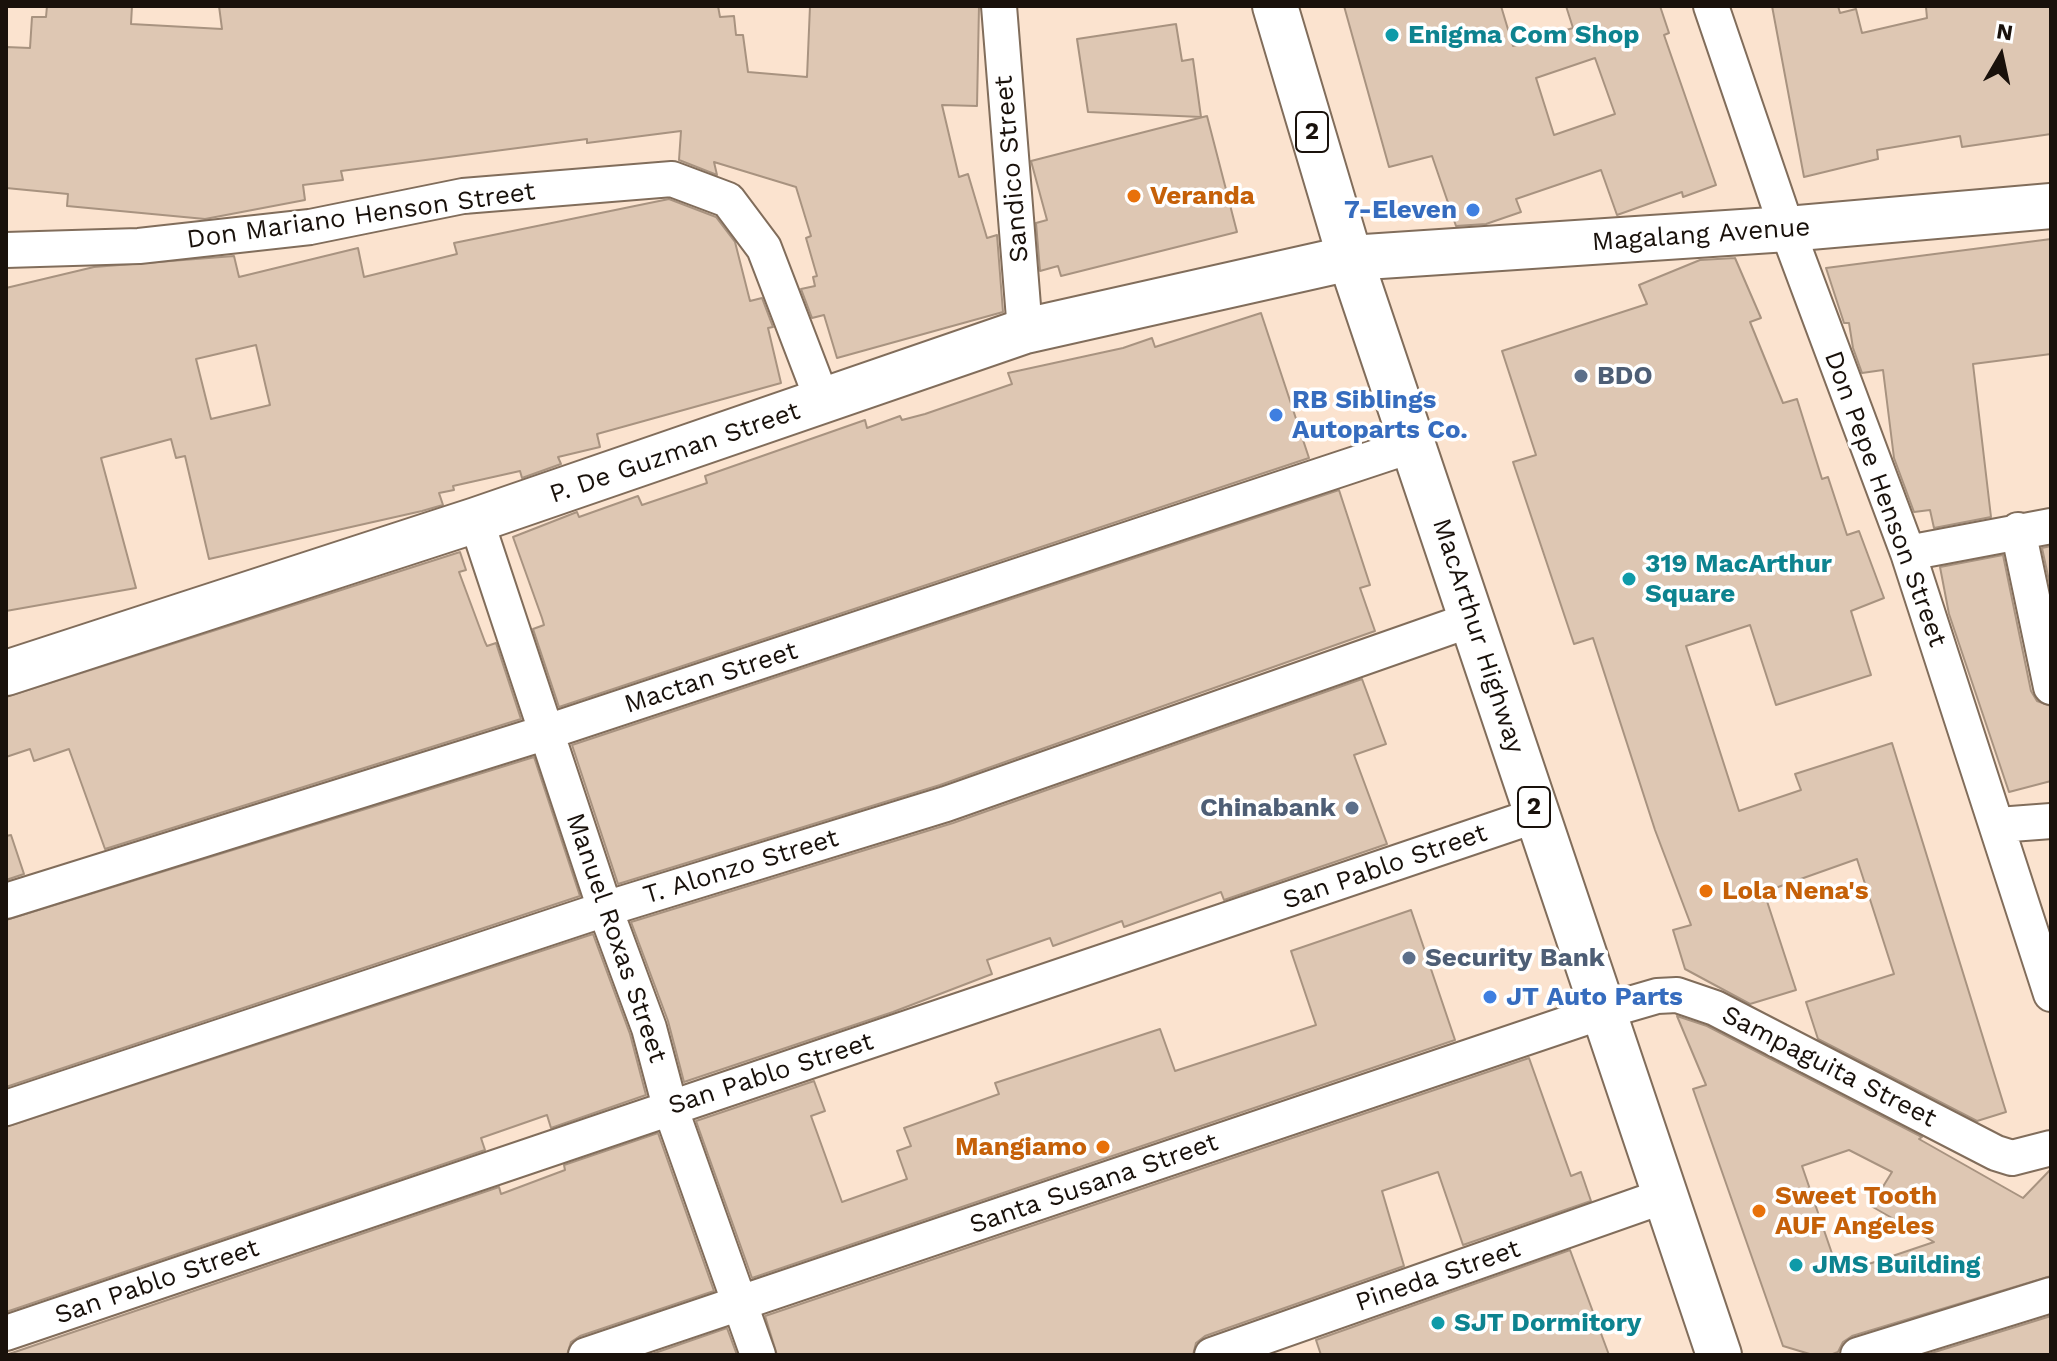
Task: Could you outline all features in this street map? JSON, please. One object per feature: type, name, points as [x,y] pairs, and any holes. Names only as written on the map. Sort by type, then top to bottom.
[{"type":"main road","name":"MacArthur Highway","points":[[1275,6],[1350,258],[1719,1355]]},
{"type":"main road","name":"Magalang Avenue","points":[[1350,258],[1787,229],[2051,206]]},
{"type":"main road","name":"P. De Guzman Street","points":[[6,673],[476,520],[1025,331],[1350,258]]},
{"type":"street","name":"Sandico Street","points":[[999,6],[1025,331]]},
{"type":"street","name":"Don Pepe Henson Street","points":[[1711,6],[1787,229],[1908,553],[2051,994]]},
{"type":"street","name":"Don Mariano Henson Street","points":[[6,250],[154,244],[310,227],[463,196],[672,179],[728,200],[764,248],[823,402]]},
{"type":"street","name":"Mactan Street","points":[[6,901],[547,732],[1413,445]]},
{"type":"street","name":"Manuel Roxas Street","points":[[476,520],[605,909],[649,1028],[670,1107],[758,1355]]},
{"type":"street","points":[[1908,553],[2035,528],[2051,687]]},
{"type":"street","name":"T. Alonzo Street","points":[[6,1108],[605,909],[946,804],[1473,619]]},
{"type":"street","name":"San Pablo Street","points":[[6,1333],[1537,815]]},
{"type":"street","points":[[1998,825],[2051,821]]},
{"type":"street","name":"Sampaguita Street","points":[[1602,1012],[1657,996],[1696,999],[1996,1153],[2012,1158],[2051,1148]]},
{"type":"street","name":"Santa Susana Street","points":[[586,1355],[1602,1012]]},
{"type":"street","name":"Pineda Street","points":[[1212,1355],[1664,1196]]},
{"type":"street","points":[[1858,1355],[2051,1295]]},
{"type":"building","points":[[47,6],[132,6],[131,24],[222,29],[219,6],[718,6],[720,17],[734,16],[736,35],[743,35],[748,72],[807,77],[810,6],[979,6],[977,106],[942,105],[959,177],[968,174],[987,238],[997,235],[1003,312],[837,358],[824,315],[812,318],[801,289],[815,286],[813,277],[817,276],[806,238],[811,236],[796,187],[714,162],[717,175],[679,160],[681,131],[587,143],[587,139],[341,171],[343,180],[303,185],[305,200],[205,219],[67,206],[68,194],[6,188],[6,47],[30,48],[32,17],[46,17]]},
{"type":"building","points":[[1344,6],[1501,6],[1513,46],[1573,28],[1566,6],[1660,6],[1669,33],[1664,35],[1716,185],[1683,197],[1682,192],[1617,215],[1601,170],[1516,199],[1521,212],[1486,224],[1456,226],[1432,156],[1389,167]],"holes":[[[1595,58],[1615,114],[1554,135],[1536,78]]]},
{"type":"building","points":[[1772,6],[1838,6],[1840,13],[1856,9],[1862,33],[1927,18],[1926,7],[2051,6],[2051,134],[1962,147],[1960,136],[1877,150],[1878,159],[1804,177]]},
{"type":"building","points":[[1176,24],[1182,61],[1193,59],[1201,117],[1088,112],[1077,39]]},
{"type":"building","name":"Veranda","points":[[1207,116],[1237,232],[1061,276],[1058,266],[1040,271],[1036,223],[1047,220],[1031,161]]},
{"type":"building","points":[[669,199],[716,217],[735,242],[750,301],[762,298],[773,327],[768,328],[781,383],[597,434],[600,447],[558,457],[561,464],[522,478],[520,471],[453,486],[454,490],[439,493],[443,505],[209,559],[185,456],[176,458],[171,439],[101,458],[136,588],[6,611],[6,288],[94,267],[234,256],[239,277],[358,248],[364,277],[457,254],[454,243]],"holes":[[[256,345],[270,405],[211,419],[196,359]]]},
{"type":"building","points":[[2051,239],[2051,354],[1973,364],[1991,517],[1934,528],[1930,510],[1914,512],[1894,458],[1883,370],[1862,373],[1853,348],[1849,323],[1844,323],[1826,268]]},
{"type":"building","points":[[1735,258],[1761,318],[1750,322],[1783,403],[1797,399],[1822,479],[1828,477],[1847,535],[1859,531],[1884,598],[1851,611],[1871,675],[1776,705],[1750,625],[1686,646],[1739,811],[1801,790],[1795,774],[1892,743],[2006,1112],[1977,1121],[1818,1039],[1806,1002],[1894,974],[1857,859],[1764,892],[1796,990],[1750,1004],[1685,969],[1673,930],[1691,925],[1655,830],[1593,638],[1574,644],[1513,462],[1536,455],[1502,351],[1647,304],[1639,285],[1700,260]]},
{"type":"building","points":[[1261,313],[1309,458],[559,707],[533,629],[544,625],[513,537],[577,512],[579,517],[638,496],[642,505],[707,483],[705,476],[865,420],[867,428],[900,416],[902,420],[925,414],[1012,384],[1008,373],[1123,348],[1152,338],[1155,347]]},
{"type":"building","points":[[1339,490],[1370,585],[1360,588],[1375,631],[940,785],[618,884],[572,745]]},
{"type":"building","points":[[2051,546],[2051,590],[2042,548]]},
{"type":"building","points":[[460,552],[466,570],[459,572],[487,646],[496,643],[521,719],[105,849],[69,749],[34,761],[30,749],[6,757],[6,697]]},
{"type":"building","points":[[2003,555],[2031,691],[2037,701],[2051,706],[2051,781],[2009,792],[1949,614],[1940,567]]},
{"type":"building","points":[[1362,679],[1386,744],[1354,755],[1387,844],[1224,900],[1221,892],[1124,927],[1122,921],[1053,946],[1050,938],[987,960],[992,974],[893,1012],[684,1082],[668,1021],[631,922],[953,823]]},
{"type":"building","points":[[534,757],[580,896],[6,1087],[6,920]]},
{"type":"building","points":[[11,835],[24,874],[6,880],[6,836]]},
{"type":"building","points":[[1411,910],[1455,1040],[752,1278],[696,1121],[814,1081],[825,1111],[811,1116],[842,1202],[907,1179],[897,1151],[911,1146],[904,1128],[999,1094],[995,1083],[1160,1029],[1175,1071],[1316,1025],[1291,951]]},
{"type":"building","points":[[593,934],[630,1034],[646,1095],[551,1128],[547,1115],[481,1138],[485,1150],[6,1312],[6,1127]]},
{"type":"building","points":[[1677,1016],[1707,1026],[1922,1137],[1919,1139],[2023,1198],[2051,1169],[2051,1276],[1852,1336],[1843,1342],[1838,1352],[1830,1355],[1813,1355],[1783,1346],[1693,1089],[1706,1085]],"holes":[[[1849,1150],[1892,1172],[1871,1206],[1934,1242],[1839,1274],[1802,1166]]]},
{"type":"building","points":[[1529,1058],[1571,1176],[1581,1172],[1591,1201],[1463,1245],[1438,1172],[1382,1191],[1404,1266],[1205,1336],[1196,1343],[1193,1355],[777,1355],[765,1316]]},
{"type":"building","points":[[658,1133],[714,1291],[580,1336],[571,1342],[567,1355],[6,1355],[499,1187],[501,1194],[565,1170],[564,1165]]},
{"type":"building","points":[[1570,1250],[1609,1355],[1321,1355],[1316,1340]]},
{"type":"building","points":[[2051,1316],[2051,1355],[1925,1355]]},
{"type":"building","points":[[727,1328],[737,1355],[649,1355]]},
{"type":"place","name":"Enigma Com Shop","points":[[1392,35]]},
{"type":"place","name":"Veranda","points":[[1134,196]]},
{"type":"place","name":"7-Eleven","points":[[1473,210]]},
{"type":"place","name":"BDO","points":[[1581,376]]},
{"type":"place","name":"RB Siblings Autoparts Co.","points":[[1276,415]]},
{"type":"place","name":"319 MacArthur Square","points":[[1629,579]]},
{"type":"place","name":"Chinabank","points":[[1352,808]]},
{"type":"place","name":"Lola Nena's","points":[[1706,891]]},
{"type":"place","name":"Security Bank","points":[[1409,958]]},
{"type":"place","name":"JT Auto Parts","points":[[1490,997]]},
{"type":"place","name":"Mangiamo","points":[[1103,1147]]},
{"type":"place","name":"Sweet Tooth AUF Angeles","points":[[1759,1211]]},
{"type":"place","name":"JMS Building","points":[[1796,1265]]},
{"type":"place","name":"SJT Dormitory","points":[[1438,1323]]}]
